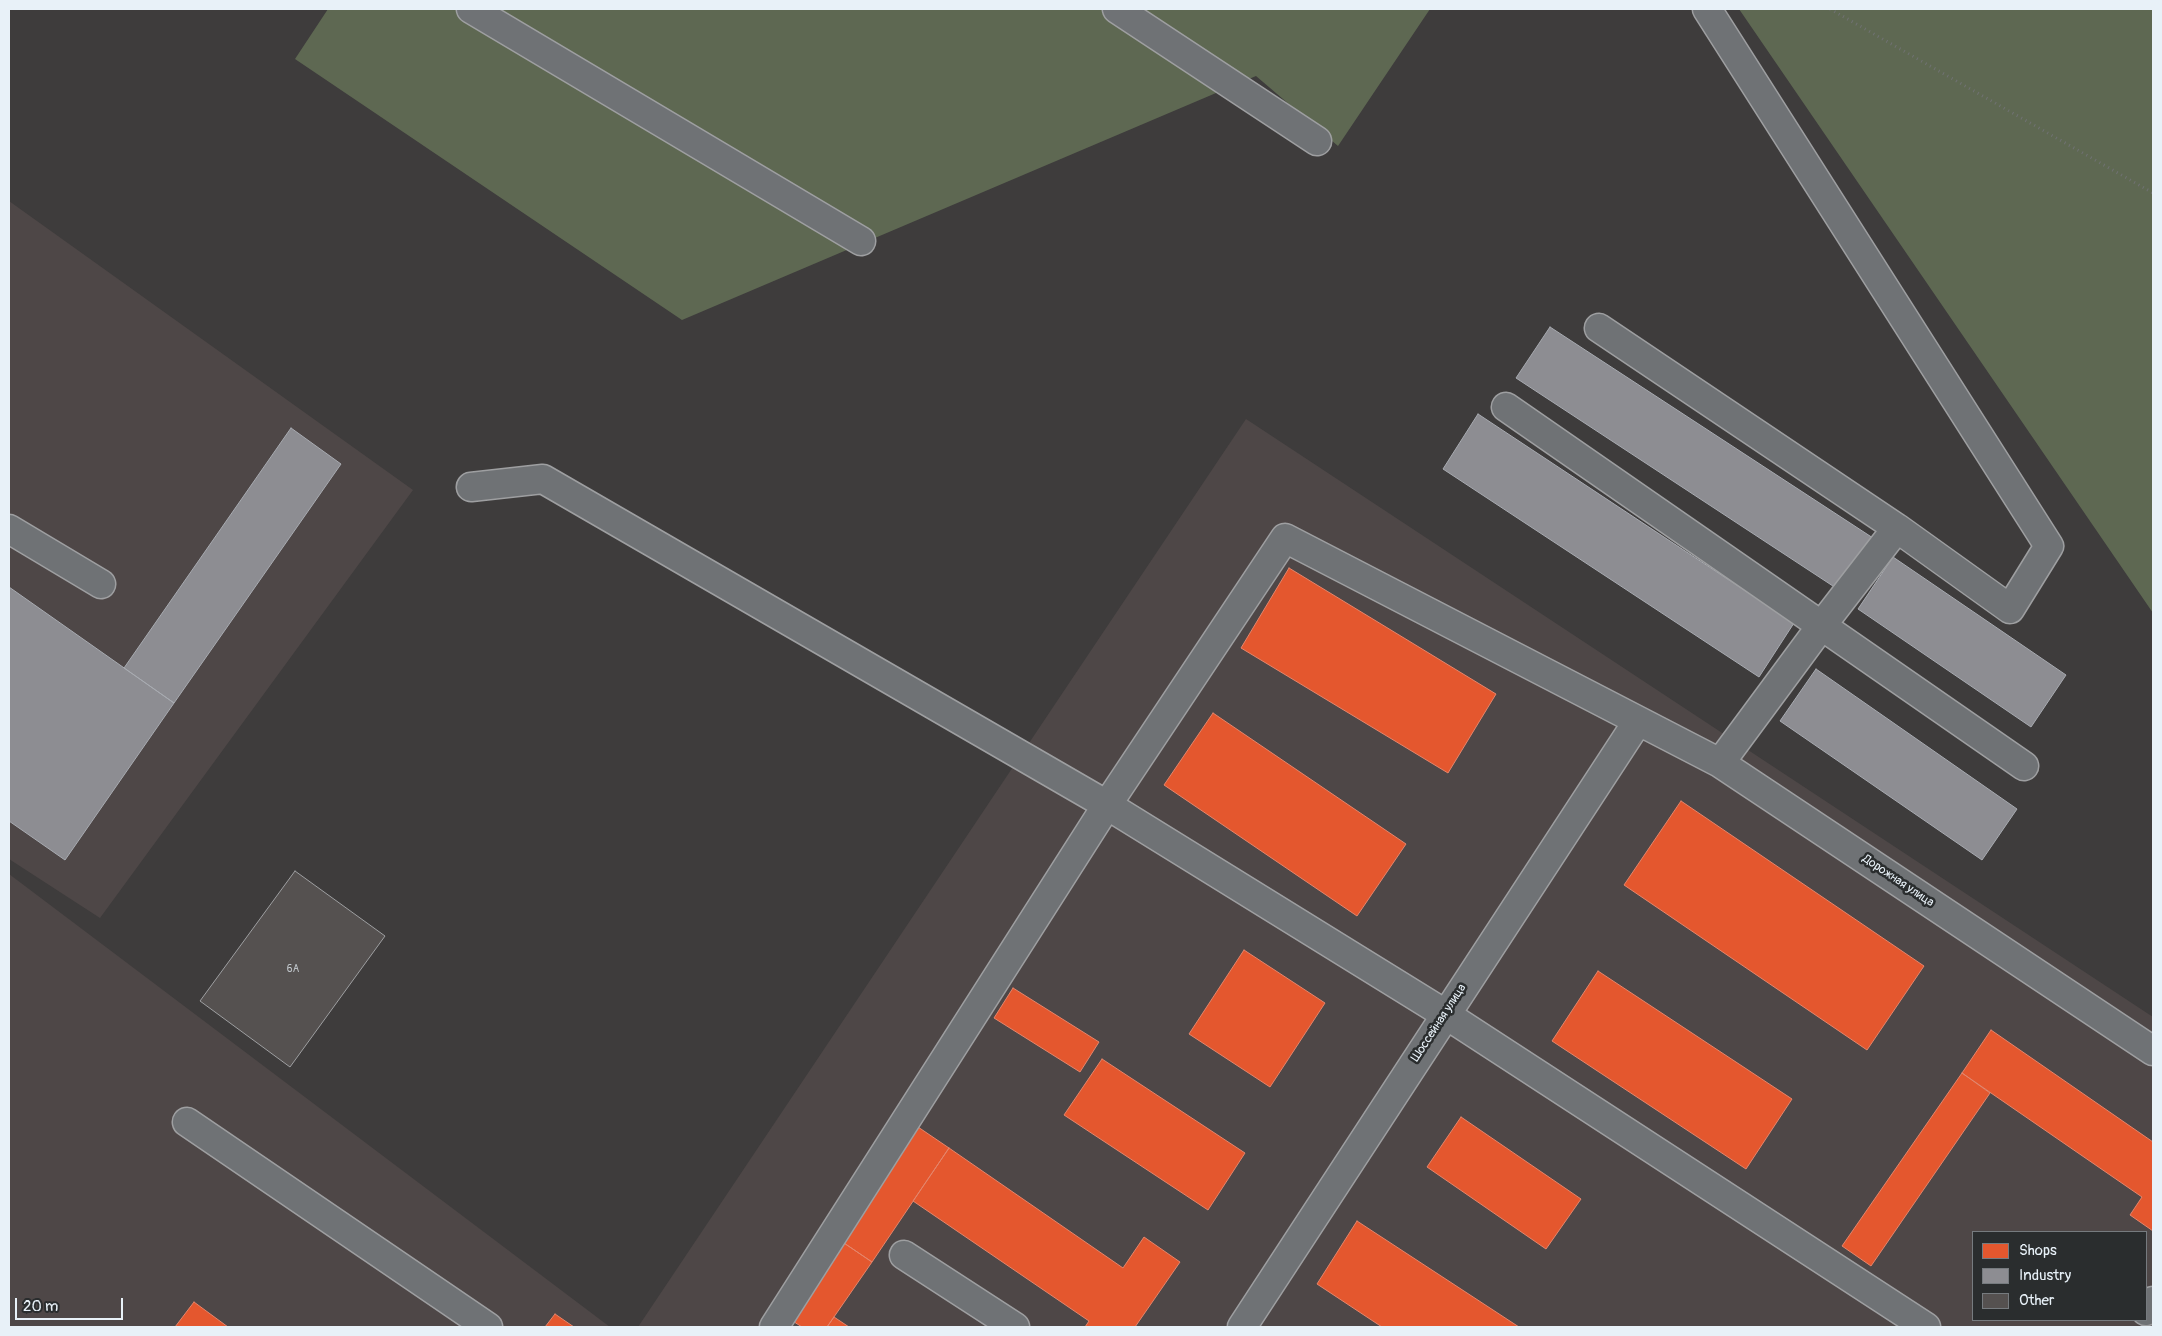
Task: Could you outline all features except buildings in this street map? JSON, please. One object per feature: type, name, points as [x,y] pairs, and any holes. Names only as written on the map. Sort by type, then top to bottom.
[{"type":"street","points":[[470,9],[861,241]]},
{"type":"street","points":[[1117,9],[1317,141]]},
{"type":"street","points":[[1599,328],[1897,528],[2010,609],[2049,546],[1707,9]]},
{"type":"street","points":[[1506,407],[2024,766]]},
{"type":"street","points":[[471,488],[544,479],[1107,805],[1445,1014],[1926,1327]]},
{"type":"street","points":[[1720,763],[1822,625],[1897,528]]},
{"type":"street","points":[[9,530],[101,584]]},
{"type":"street","name":"Дорожная улица","points":[[1107,805],[1285,538],[1720,763],[2153,1051]]},
{"type":"street","name":"Шоссейная улица","points":[[1242,1327],[1638,721]]},
{"type":"street","points":[[774,1327],[1107,805]]},
{"type":"street","points":[[187,1122],[488,1327]]},
{"type":"street","points":[[904,1255],[1015,1327]]},
{"type":"path","points":[[1830,9],[2153,193]]},
{"type":"shaded area","points":[[9,201],[413,490],[100,918],[9,859]]},
{"type":"shaded area","points":[[1246,419],[2153,1017],[2153,1327],[638,1327]]},
{"type":"shaded area","points":[[9,874],[610,1327],[9,1327]]},
{"type":"green space","points":[[328,9],[1430,9],[1338,146],[1256,76],[682,320],[295,59]]},
{"type":"green space","points":[[1739,9],[2153,9],[2153,613]]}]
